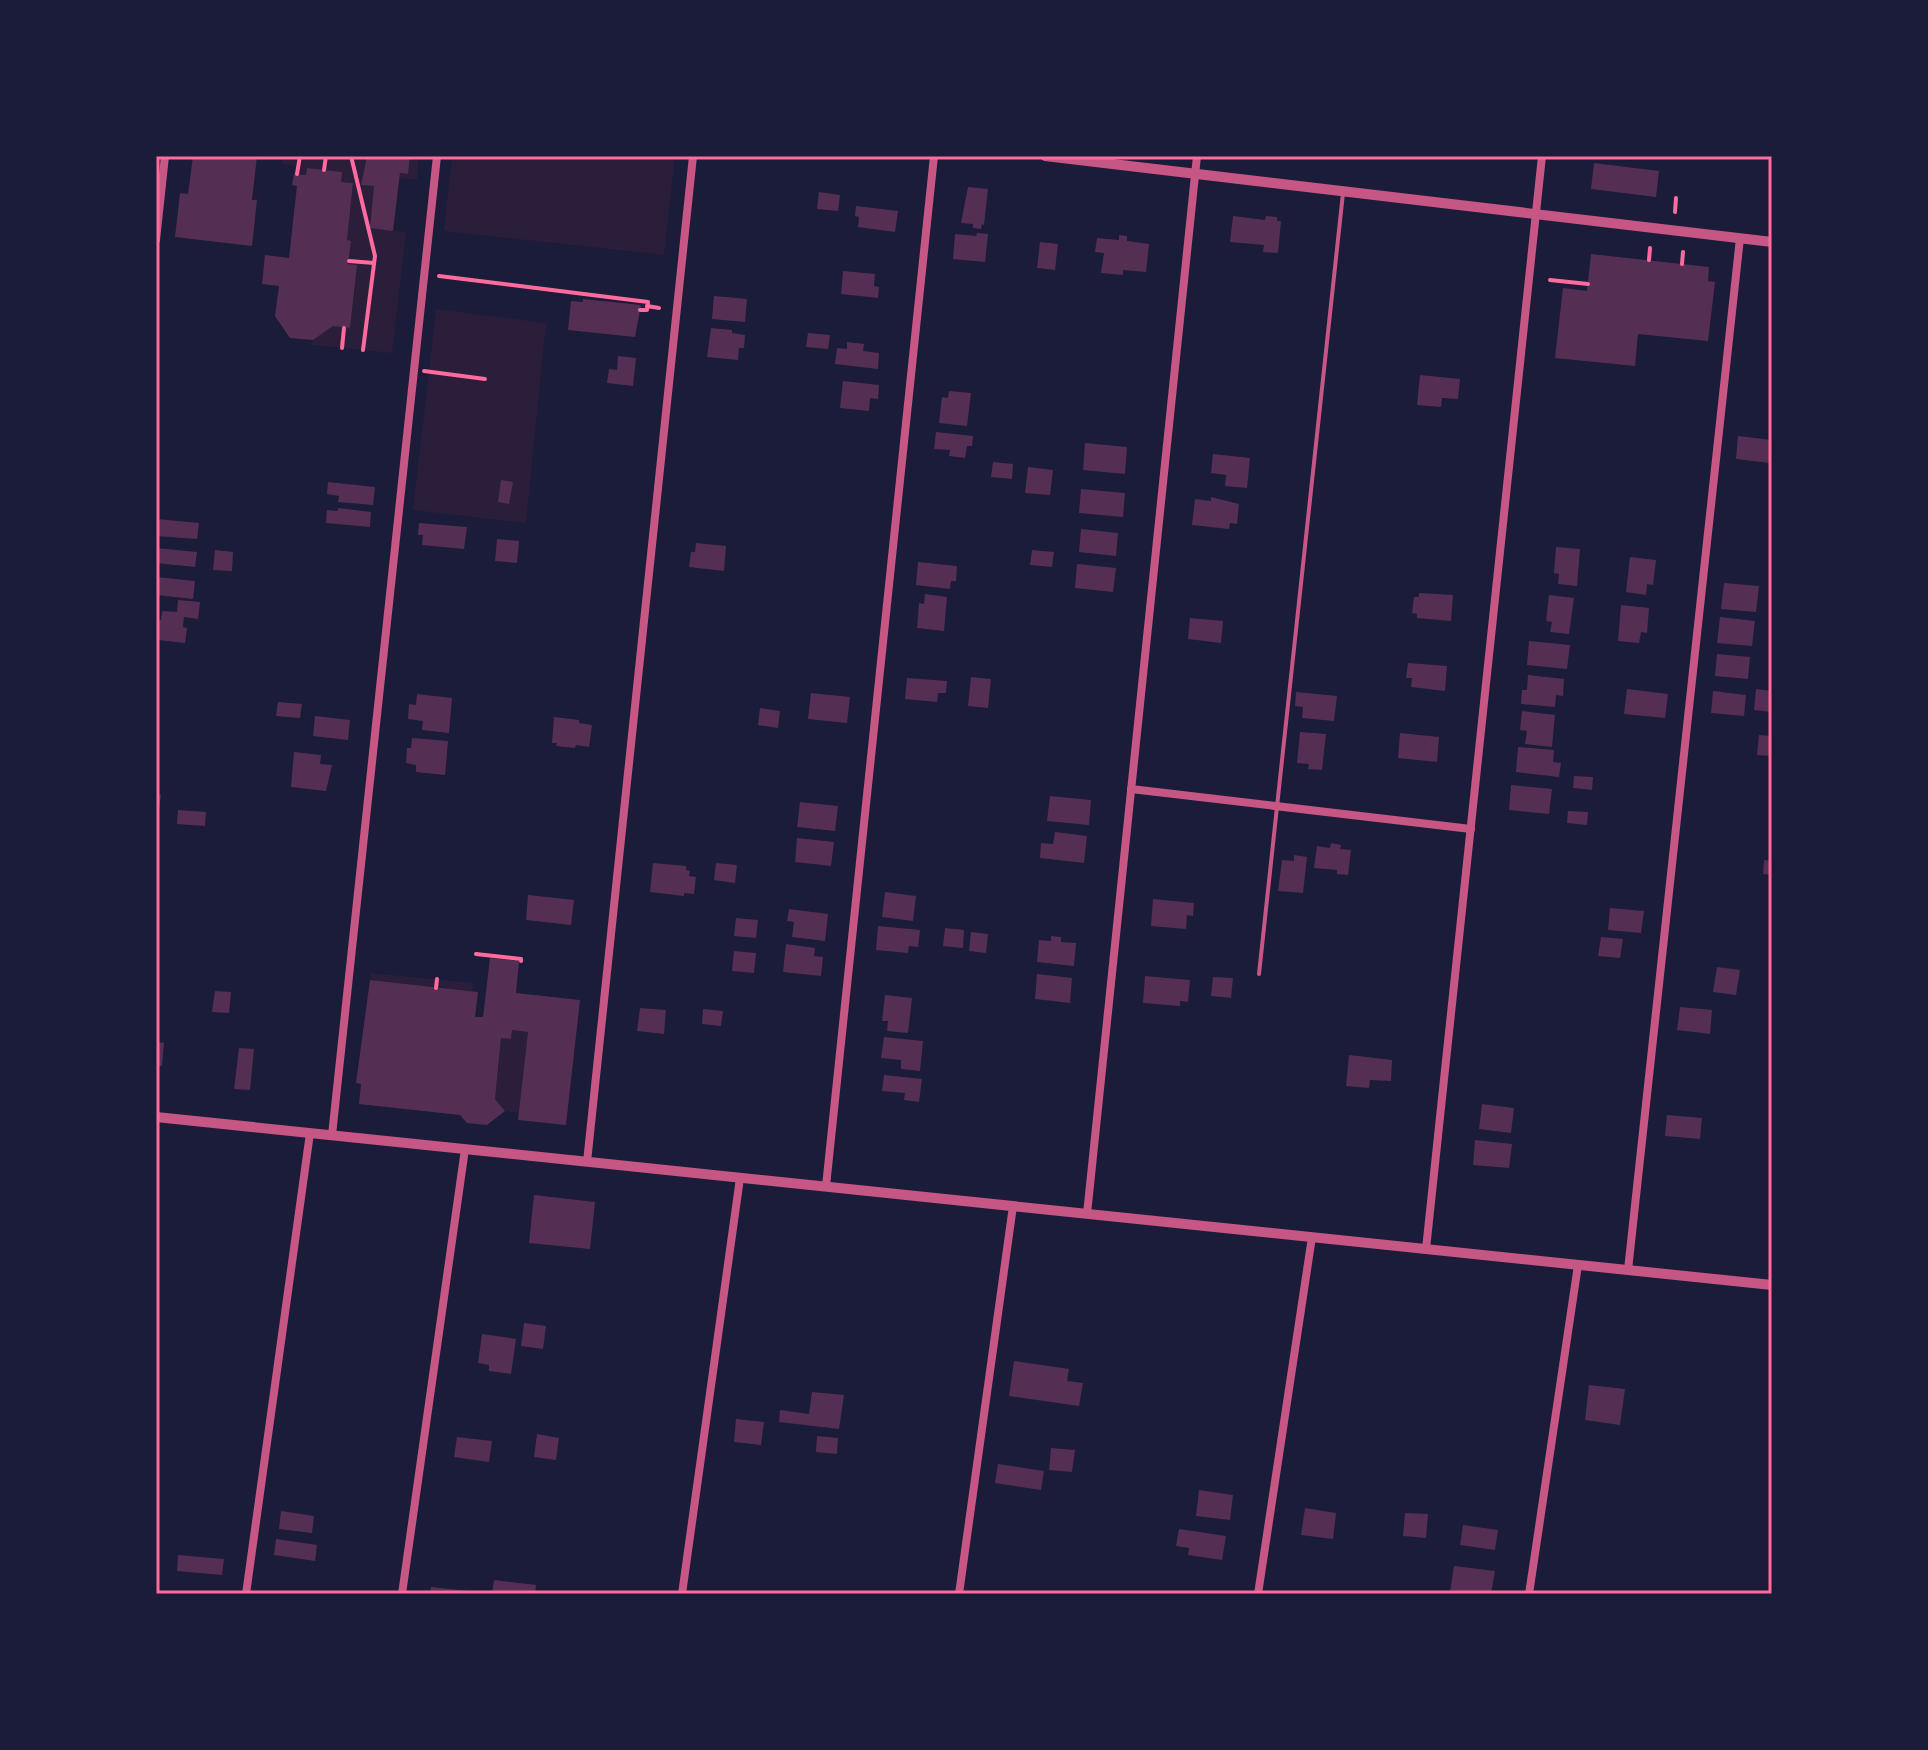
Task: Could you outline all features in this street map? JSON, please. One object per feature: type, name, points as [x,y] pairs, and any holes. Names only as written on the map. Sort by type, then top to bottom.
[{"type":"street","points":[[156,240],[165,156]]},
{"type":"street","points":[[332,1135],[437,156]]},
{"type":"street","points":[[587,1162],[693,156]]},
{"type":"street","points":[[826,1186],[934,156]]},
{"type":"street","points":[[1045,156],[1772,242]]},
{"type":"street","points":[[1087,1214],[1197,156]]},
{"type":"street","points":[[1426,1249],[1542,156]]},
{"type":"street","points":[[1628,1270],[1740,238]]},
{"type":"street","points":[[1131,789],[1471,829]]},
{"type":"street","points":[[156,1117],[1772,1285]]},
{"type":"street","points":[[246,1594],[310,1133]]},
{"type":"street","points":[[402,1594],[465,1149]]},
{"type":"street","points":[[682,1594],[740,1178]]},
{"type":"street","points":[[959,1594],[1013,1206]]},
{"type":"street","points":[[1258,1594],[1312,1237]]},
{"type":"street","points":[[1529,1594],[1578,1265]]},
{"type":"lane","points":[[1259,974],[1344,191]]},
{"type":"path","points":[[297,174],[300,156]]},
{"type":"path","points":[[324,170],[326,156]]},
{"type":"path","points":[[351,156],[375,256],[363,350]]},
{"type":"path","points":[[1675,212],[1676,198]]},
{"type":"path","points":[[1649,260],[1650,248]]},
{"type":"path","points":[[1682,264],[1683,252]]},
{"type":"path","points":[[349,261],[374,263]]},
{"type":"path","points":[[439,276],[648,302],[647,310],[640,310]]},
{"type":"path","points":[[1550,280],[1588,284]]},
{"type":"path","points":[[647,306],[659,308]]},
{"type":"path","points":[[342,348],[344,328]]},
{"type":"path","points":[[414,370],[485,379]]},
{"type":"path","points":[[476,954],[521,961]]},
{"type":"path","points":[[436,988],[437,979]]},
{"type":"shaded area","points":[[283,156],[367,156],[361,184],[374,186],[370,228],[406,232],[392,353],[312,345],[313,340],[333,326],[350,328],[357,266],[348,264],[351,242],[347,240],[353,183],[341,182],[342,172],[307,168],[306,175],[294,174],[295,166],[282,164]]},
{"type":"shaded area","points":[[410,156],[419,156],[417,180],[399,178],[400,173],[408,174]]},
{"type":"shaded area","points":[[452,156],[675,156],[664,255],[444,231]]},
{"type":"shaded area","points":[[436,309],[546,323],[526,523],[413,510]]},
{"type":"shaded area","points":[[371,973],[473,983],[472,991],[370,980]]},
{"type":"shaded area","points":[[512,1030],[528,1032],[519,1113],[505,1111],[495,1099],[501,1038],[511,1039]]},
{"type":"building","points":[[193,156],[257,156],[252,200],[257,200],[252,246],[175,237],[180,193],[188,194]]},
{"type":"building","points":[[367,156],[410,156],[408,174],[400,173],[393,231],[370,228],[374,186],[361,185]]},
{"type":"building","points":[[1594,163],[1659,171],[1656,197],[1591,189]]},
{"type":"building","points":[[307,168],[342,172],[341,182],[353,183],[347,240],[351,241],[348,264],[357,265],[350,328],[333,326],[313,340],[290,338],[275,316],[279,286],[262,284],[265,255],[289,258],[297,186],[292,185],[294,174],[306,175]]},
{"type":"building","points":[[968,187],[988,189],[981,229],[973,228],[973,224],[961,223]]},
{"type":"building","points":[[819,192],[840,195],[838,211],[817,209]]},
{"type":"building","points":[[856,206],[898,211],[895,232],[858,227]]},
{"type":"building","points":[[1233,216],[1265,220],[1266,216],[1277,217],[1277,221],[1281,221],[1278,253],[1263,252],[1264,245],[1230,242]]},
{"type":"building","points":[[977,233],[988,234],[985,262],[953,259],[955,234],[976,236]]},
{"type":"building","points":[[1119,235],[1127,236],[1127,241],[1149,244],[1146,272],[1123,270],[1123,275],[1101,273],[1104,253],[1095,252],[1097,238],[1119,240]]},
{"type":"building","points":[[1040,242],[1058,244],[1055,270],[1037,268]]},
{"type":"building","points":[[1591,254],[1709,267],[1708,281],[1715,282],[1708,341],[1638,334],[1635,366],[1555,358],[1563,288],[1587,291]]},
{"type":"building","points":[[843,271],[875,274],[874,286],[879,287],[878,298],[841,294]]},
{"type":"building","points":[[714,296],[747,299],[745,322],[712,319]]},
{"type":"building","points":[[583,299],[641,305],[635,337],[568,330],[571,301],[583,302]]},
{"type":"building","points":[[711,328],[745,335],[744,348],[739,348],[738,360],[707,357]]},
{"type":"building","points":[[808,333],[830,335],[828,349],[806,347]]},
{"type":"building","points":[[847,342],[864,344],[863,351],[879,353],[878,369],[835,364],[837,348],[847,349]]},
{"type":"building","points":[[618,356],[636,358],[633,386],[607,383],[609,369],[617,370]]},
{"type":"building","points":[[1420,375],[1460,379],[1458,399],[1442,398],[1441,407],[1417,405]]},
{"type":"building","points":[[843,381],[879,385],[878,399],[870,398],[869,411],[840,408]]},
{"type":"building","points":[[949,391],[971,393],[967,426],[939,423],[942,397],[948,398]]},
{"type":"building","points":[[936,432],[973,436],[972,446],[967,446],[965,458],[949,456],[950,450],[934,449]]},
{"type":"building","points":[[1738,436],[1772,440],[1770,463],[1736,459]]},
{"type":"building","points":[[1085,443],[1127,447],[1125,474],[1083,470]]},
{"type":"building","points":[[1213,454],[1250,458],[1247,488],[1225,486],[1226,475],[1211,473]]},
{"type":"building","points":[[993,462],[1013,464],[1012,479],[991,477]]},
{"type":"building","points":[[1028,467],[1053,470],[1050,495],[1025,493]]},
{"type":"building","points":[[501,480],[513,482],[509,504],[498,502]]},
{"type":"building","points":[[328,482],[375,487],[373,505],[338,502],[339,496],[327,494]]},
{"type":"building","points":[[1081,489],[1125,493],[1123,517],[1079,513]]},
{"type":"building","points":[[1211,497],[1239,504],[1237,524],[1230,523],[1229,529],[1192,525],[1195,499],[1211,501]]},
{"type":"building","points":[[338,508],[371,512],[370,527],[326,523],[327,510],[338,511]]},
{"type":"building","points":[[157,519],[199,523],[197,539],[156,536]]},
{"type":"building","points":[[419,523],[467,527],[464,549],[422,545],[423,535],[418,535]]},
{"type":"building","points":[[1081,529],[1118,533],[1116,556],[1079,552]]},
{"type":"building","points":[[497,539],[519,541],[517,563],[495,561]]},
{"type":"building","points":[[696,543],[726,546],[724,571],[689,567]]},
{"type":"building","points":[[1556,547],[1580,549],[1577,586],[1558,584],[1559,574],[1554,573]]},
{"type":"building","points":[[156,548],[197,552],[195,567],[156,563]]},
{"type":"building","points":[[215,550],[233,552],[232,571],[213,570]]},
{"type":"building","points":[[1032,550],[1054,552],[1052,567],[1030,565]]},
{"type":"building","points":[[1630,557],[1656,560],[1653,585],[1647,584],[1646,595],[1626,592]]},
{"type":"building","points":[[918,562],[957,566],[956,581],[951,581],[950,589],[916,585]]},
{"type":"building","points":[[1077,564],[1116,568],[1113,592],[1075,588]]},
{"type":"building","points":[[156,577],[195,581],[193,599],[156,595]]},
{"type":"building","points":[[1724,583],[1759,586],[1756,612],[1721,609]]},
{"type":"building","points":[[1419,593],[1453,595],[1451,621],[1417,618],[1417,614],[1412,613],[1414,597],[1419,597]]},
{"type":"building","points":[[925,594],[947,597],[944,631],[917,628],[919,603],[924,604]]},
{"type":"building","points":[[1549,595],[1574,598],[1569,634],[1550,632],[1552,622],[1546,621]]},
{"type":"building","points":[[178,600],[200,602],[198,619],[184,617],[183,627],[187,628],[185,643],[158,640],[156,620],[161,620],[162,611],[177,612]]},
{"type":"building","points":[[1621,605],[1649,608],[1647,633],[1641,632],[1639,643],[1618,641]]},
{"type":"building","points":[[1720,617],[1755,621],[1752,646],[1717,643]]},
{"type":"building","points":[[1190,618],[1223,621],[1221,643],[1188,639]]},
{"type":"building","points":[[1529,641],[1570,645],[1567,669],[1527,665]]},
{"type":"building","points":[[1717,654],[1750,657],[1748,679],[1715,676]]},
{"type":"building","points":[[1408,663],[1447,666],[1445,691],[1411,687],[1412,678],[1406,678]]},
{"type":"building","points":[[1528,675],[1564,679],[1563,696],[1556,695],[1555,707],[1521,704],[1522,690],[1527,690]]},
{"type":"building","points":[[971,677],[991,679],[988,708],[968,706]]},
{"type":"building","points":[[907,678],[947,681],[946,693],[938,693],[937,702],[905,699]]},
{"type":"building","points":[[1627,689],[1668,694],[1665,718],[1624,714]]},
{"type":"building","points":[[1756,689],[1772,691],[1772,712],[1754,710]]},
{"type":"building","points":[[1713,691],[1746,695],[1744,716],[1711,713]]},
{"type":"building","points":[[1296,692],[1337,696],[1334,721],[1302,718],[1303,707],[1295,706]]},
{"type":"building","points":[[811,693],[850,697],[847,723],[808,719]]},
{"type":"building","points":[[417,694],[452,698],[449,733],[422,730],[423,721],[408,719],[409,704],[416,705]]},
{"type":"building","points":[[278,702],[302,704],[300,718],[276,716]]},
{"type":"building","points":[[760,708],[780,711],[778,728],[758,725]]},
{"type":"building","points":[[1522,711],[1555,715],[1552,747],[1525,744],[1527,731],[1520,730]]},
{"type":"building","points":[[315,716],[350,720],[348,740],[313,736]]},
{"type":"building","points":[[554,717],[592,725],[589,747],[556,746],[557,743],[552,743]]},
{"type":"building","points":[[1300,732],[1326,734],[1322,770],[1308,769],[1309,764],[1297,763]]},
{"type":"building","points":[[1400,733],[1439,737],[1437,762],[1398,758]]},
{"type":"building","points":[[1759,735],[1772,736],[1772,756],[1757,755]]},
{"type":"building","points":[[412,738],[448,741],[445,775],[416,772],[416,765],[406,763],[407,748],[411,748]]},
{"type":"building","points":[[1518,747],[1554,750],[1553,762],[1561,763],[1559,777],[1516,772]]},
{"type":"building","points":[[294,752],[321,755],[320,764],[332,765],[326,791],[291,787]]},
{"type":"building","points":[[1574,776],[1593,777],[1592,790],[1573,788]]},
{"type":"building","points":[[1511,785],[1552,789],[1549,814],[1509,810]]},
{"type":"building","points":[[156,794],[161,795],[159,810],[156,810]]},
{"type":"building","points":[[1050,796],[1091,800],[1089,825],[1047,821]]},
{"type":"building","points":[[800,802],[838,806],[835,831],[797,827]]},
{"type":"building","points":[[178,810],[206,812],[205,826],[177,824]]},
{"type":"building","points":[[1568,811],[1588,812],[1587,825],[1567,823]]},
{"type":"building","points":[[1055,832],[1087,836],[1084,863],[1040,858],[1041,843],[1053,844]]},
{"type":"building","points":[[797,838],[834,842],[831,866],[795,862]]},
{"type":"building","points":[[1331,843],[1341,845],[1340,849],[1351,850],[1348,875],[1337,874],[1337,870],[1314,868],[1317,846],[1330,848]]},
{"type":"building","points":[[1294,855],[1307,857],[1303,893],[1278,891],[1282,860],[1294,861]]},
{"type":"building","points":[[1764,860],[1772,861],[1772,875],[1763,874]]},
{"type":"building","points":[[653,863],[686,866],[689,876],[696,877],[694,894],[684,893],[684,896],[650,892]]},
{"type":"building","points":[[716,863],[737,865],[735,883],[714,880]]},
{"type":"building","points":[[885,892],[916,896],[913,921],[882,917]]},
{"type":"building","points":[[528,895],[574,900],[571,925],[526,920]]},
{"type":"building","points":[[1153,899],[1194,903],[1193,916],[1187,915],[1186,929],[1151,926]]},
{"type":"building","points":[[1610,908],[1644,911],[1641,933],[1608,930]]},
{"type":"building","points":[[789,909],[828,914],[825,941],[792,937],[794,922],[787,921]]},
{"type":"building","points":[[736,918],[758,920],[756,938],[734,936]]},
{"type":"building","points":[[878,926],[920,930],[918,947],[909,946],[908,953],[876,950]]},
{"type":"building","points":[[945,928],[964,930],[963,948],[943,946]]},
{"type":"building","points":[[971,932],[988,934],[986,953],[969,951]]},
{"type":"building","points":[[1051,936],[1061,937],[1061,942],[1076,943],[1074,966],[1037,962],[1039,940],[1051,941]]},
{"type":"building","points":[[1601,937],[1623,939],[1620,958],[1598,956]]},
{"type":"building","points":[[786,944],[815,948],[814,956],[823,957],[821,976],[783,972]]},
{"type":"building","points":[[734,951],[756,953],[754,973],[732,971]]},
{"type":"building","points":[[490,958],[519,961],[516,993],[580,1000],[566,1125],[518,1120],[528,1032],[512,1030],[511,1039],[501,1038],[495,1099],[505,1111],[487,1125],[467,1123],[460,1115],[359,1104],[361,1084],[356,1083],[370,980],[478,992],[475,1017],[483,1017]]},
{"type":"building","points":[[1717,967],[1740,970],[1736,995],[1713,992]]},
{"type":"building","points":[[1037,974],[1072,978],[1070,1003],[1035,999]]},
{"type":"building","points":[[1145,976],[1190,980],[1188,1002],[1180,1001],[1180,1006],[1143,1003]]},
{"type":"building","points":[[1213,977],[1233,978],[1231,998],[1211,996]]},
{"type":"building","points":[[215,991],[231,992],[229,1013],[212,1012]]},
{"type":"building","points":[[885,995],[912,998],[908,1033],[887,1031],[888,1021],[882,1021]]},
{"type":"building","points":[[1680,1007],[1712,1010],[1710,1034],[1677,1030]]},
{"type":"building","points":[[640,1008],[666,1010],[664,1034],[637,1031]]},
{"type":"building","points":[[703,1009],[723,1011],[721,1026],[702,1024]]},
{"type":"building","points":[[884,1037],[923,1041],[920,1071],[901,1069],[901,1060],[881,1058]]},
{"type":"building","points":[[156,1042],[164,1043],[162,1066],[156,1065]]},
{"type":"building","points":[[239,1048],[254,1049],[250,1090],[234,1089]]},
{"type":"building","points":[[1349,1055],[1392,1060],[1391,1081],[1370,1080],[1369,1088],[1346,1086]]},
{"type":"building","points":[[884,1075],[922,1079],[919,1102],[904,1100],[905,1093],[882,1091]]},
{"type":"building","points":[[1482,1104],[1514,1108],[1511,1133],[1479,1129]]},
{"type":"building","points":[[1667,1115],[1702,1118],[1700,1139],[1665,1136]]},
{"type":"building","points":[[1475,1140],[1512,1144],[1509,1168],[1473,1165]]},
{"type":"building","points":[[534,1195],[595,1202],[590,1249],[529,1243]]},
{"type":"building","points":[[524,1323],[546,1326],[543,1349],[521,1346]]},
{"type":"building","points":[[482,1334],[516,1339],[511,1374],[489,1371],[489,1365],[478,1363]]},
{"type":"building","points":[[1014,1361],[1069,1369],[1067,1381],[1083,1383],[1079,1406],[1009,1396]]},
{"type":"building","points":[[1589,1385],[1625,1389],[1620,1425],[1585,1420]]},
{"type":"building","points":[[812,1392],[844,1395],[839,1429],[779,1422],[780,1410],[809,1414]]},
{"type":"building","points":[[736,1419],[764,1422],[761,1445],[734,1442]]},
{"type":"building","points":[[537,1434],[559,1438],[556,1460],[534,1457]]},
{"type":"building","points":[[817,1436],[838,1438],[837,1454],[816,1452]]},
{"type":"building","points":[[457,1437],[492,1441],[489,1462],[454,1457]]},
{"type":"building","points":[[1051,1448],[1075,1450],[1072,1472],[1049,1470]]},
{"type":"building","points":[[998,1464],[1044,1471],[1041,1490],[995,1483]]},
{"type":"building","points":[[1199,1490],[1233,1495],[1230,1520],[1196,1516]]},
{"type":"building","points":[[1305,1508],[1336,1513],[1333,1539],[1301,1535]]},
{"type":"building","points":[[281,1511],[314,1516],[312,1533],[279,1529]]},
{"type":"building","points":[[1405,1513],[1428,1514],[1426,1538],[1403,1536]]},
{"type":"building","points":[[1463,1525],[1498,1530],[1495,1550],[1460,1545]]},
{"type":"building","points":[[1179,1529],[1226,1536],[1222,1560],[1188,1555],[1189,1548],[1176,1546]]},
{"type":"building","points":[[276,1539],[317,1545],[315,1561],[274,1555]]},
{"type":"building","points":[[178,1555],[224,1559],[222,1575],[177,1571]]},
{"type":"building","points":[[1454,1566],[1495,1571],[1491,1594],[1450,1592]]},
{"type":"building","points":[[494,1580],[536,1585],[535,1594],[492,1594]]},
{"type":"building","points":[[431,1587],[469,1591],[469,1594],[430,1594]]}]
